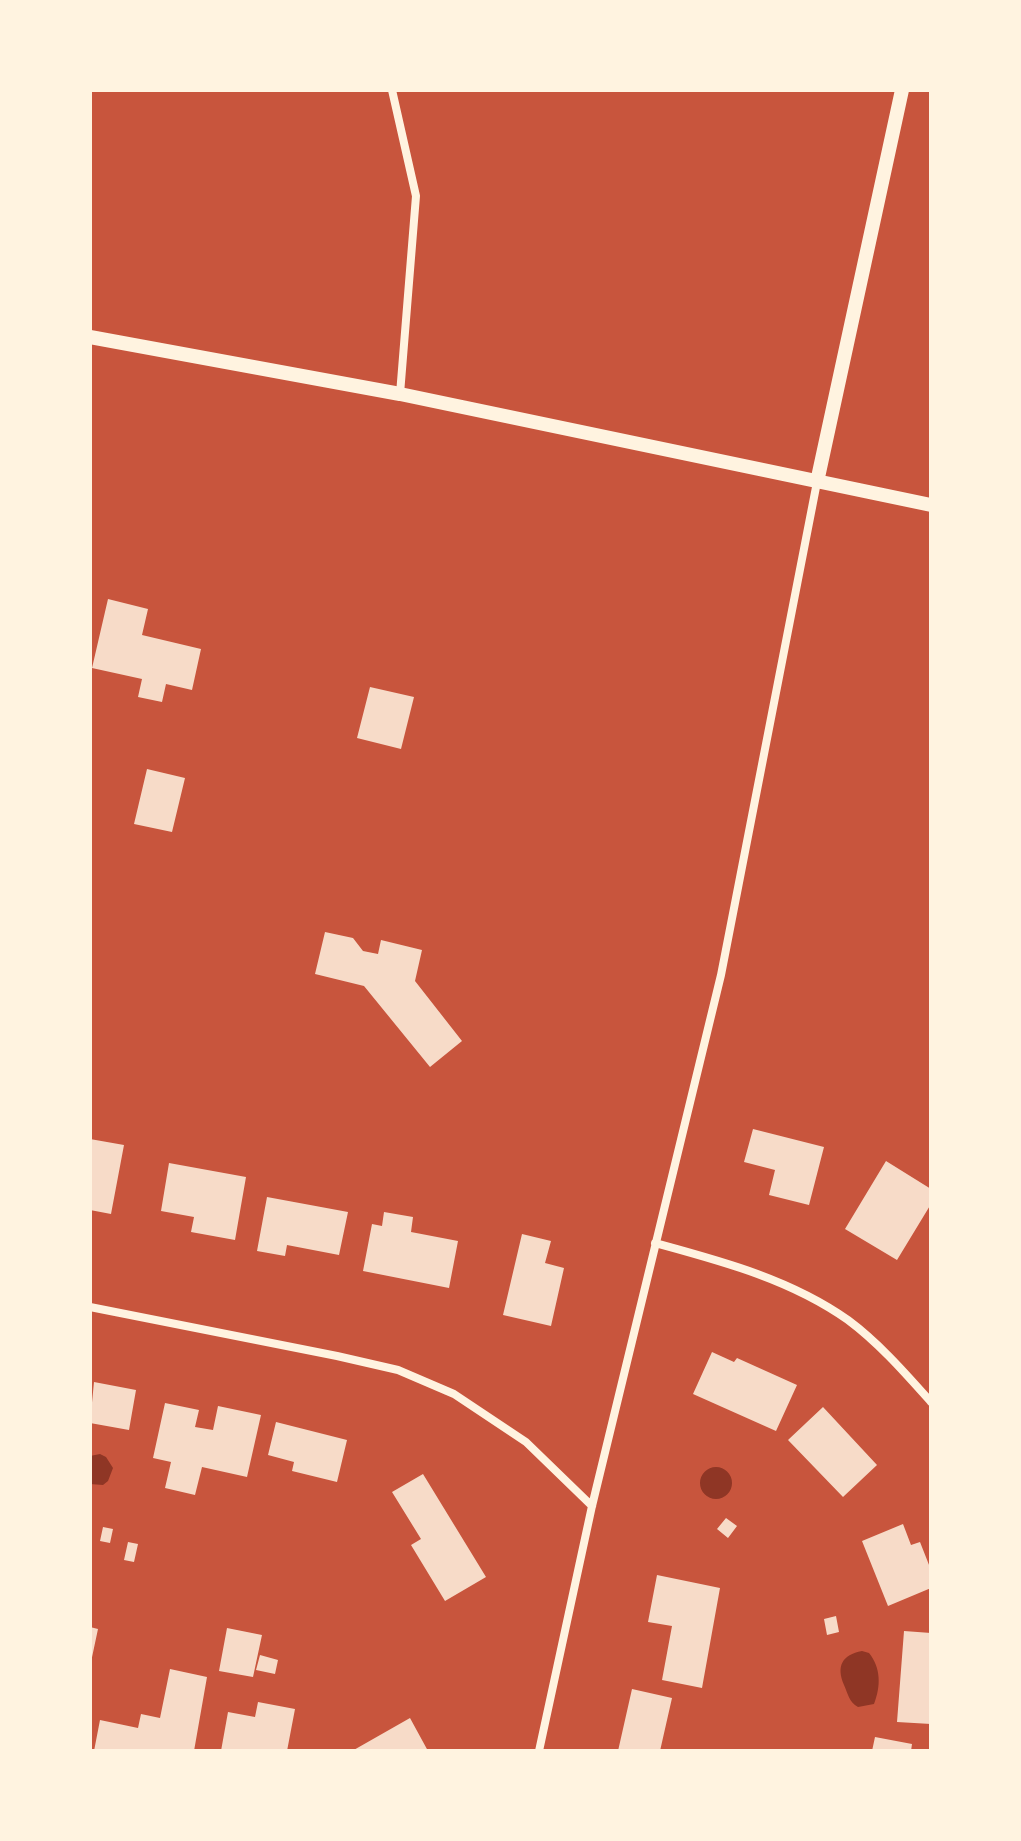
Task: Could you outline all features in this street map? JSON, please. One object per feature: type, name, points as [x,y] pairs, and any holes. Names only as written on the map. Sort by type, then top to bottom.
[{"type":"street","points":[[392,90],[416,196],[400,394]]},
{"type":"street","points":[[539,1751],[592,1506],[721,975],[817,482],[902,90]]},
{"type":"street","points":[[90,337],[400,394],[931,505]]},
{"type":"street","points":[[655,1243],[751,1270],[848,1320],[897,1365],[931,1402]]},
{"type":"street","points":[[90,1307],[398,1370],[454,1394],[526,1442],[592,1506]]},
{"type":"shaded area","points":[[100,1454],[113,1468],[103,1485],[90,1484],[90,1456]]},
{"type":"shaded area","points":[[716,1467],[727,1472],[732,1483],[727,1494],[716,1499],[705,1494],[700,1483],[705,1472]]},
{"type":"shaded area","points":[[862,1651],[869,1653],[873,1659],[879,1684],[874,1704],[858,1707],[848,1695],[841,1667],[850,1655]]},
{"type":"building","points":[[108,599],[148,609],[142,635],[201,649],[192,690],[166,684],[162,702],[138,697],[142,679],[92,668]]},
{"type":"building","points":[[370,687],[414,697],[401,749],[357,738]]},
{"type":"building","points":[[147,769],[185,778],[172,832],[134,824]]},
{"type":"building","points":[[325,932],[353,938],[363,951],[378,954],[381,940],[422,950],[415,981],[462,1041],[430,1067],[364,986],[315,974]]},
{"type":"building","points":[[753,1129],[824,1147],[809,1205],[769,1195],[775,1170],[744,1162]]},
{"type":"building","points":[[90,1139],[124,1145],[111,1214],[90,1210]]},
{"type":"building","points":[[886,1161],[931,1189],[931,1204],[897,1260],[845,1229]]},
{"type":"building","points":[[169,1163],[246,1177],[235,1240],[191,1232],[194,1217],[161,1211]]},
{"type":"building","points":[[267,1197],[348,1212],[339,1255],[287,1245],[285,1256],[257,1251]]},
{"type":"building","points":[[384,1212],[413,1217],[411,1232],[458,1241],[449,1288],[363,1271],[372,1224],[382,1226]]},
{"type":"building","points":[[522,1234],[551,1241],[545,1263],[564,1268],[551,1326],[503,1315]]},
{"type":"building","points":[[712,1352],[734,1362],[737,1358],[797,1385],[776,1431],[693,1394]]},
{"type":"building","points":[[94,1382],[136,1390],[129,1430],[90,1423]]},
{"type":"building","points":[[165,1403],[199,1410],[195,1427],[213,1430],[218,1406],[261,1415],[247,1477],[202,1467],[195,1495],[165,1488],[171,1462],[153,1458]]},
{"type":"building","points":[[823,1407],[877,1465],[843,1497],[788,1440]]},
{"type":"building","points":[[276,1422],[347,1440],[337,1482],[292,1471],[294,1462],[268,1455]]},
{"type":"building","points":[[423,1474],[486,1577],[445,1601],[411,1545],[421,1539],[392,1492]]},
{"type":"building","points":[[726,1518],[737,1526],[728,1538],[717,1529]]},
{"type":"building","points":[[903,1524],[911,1545],[920,1542],[931,1570],[931,1588],[888,1606],[862,1541]]},
{"type":"building","points":[[103,1527],[113,1529],[110,1543],[100,1541]]},
{"type":"building","points":[[128,1542],[138,1544],[134,1562],[124,1560]]},
{"type":"building","points":[[657,1575],[720,1588],[702,1688],[662,1680],[672,1626],[648,1622]]},
{"type":"building","points":[[836,1616],[839,1632],[827,1635],[824,1619]]},
{"type":"building","points":[[90,1627],[98,1629],[91,1662],[90,1662]]},
{"type":"building","points":[[227,1628],[262,1635],[253,1677],[219,1671]]},
{"type":"building","points":[[904,1631],[931,1633],[931,1724],[897,1722]]},
{"type":"building","points":[[260,1655],[278,1660],[275,1674],[256,1670]]},
{"type":"building","points":[[170,1669],[207,1677],[194,1751],[94,1751],[100,1720],[138,1728],[141,1714],[160,1718]]},
{"type":"building","points":[[632,1689],[672,1698],[660,1751],[618,1751]]},
{"type":"building","points":[[258,1702],[295,1709],[287,1751],[221,1751],[228,1712],[255,1717]]},
{"type":"building","points":[[410,1718],[428,1751],[352,1751]]},
{"type":"building","points":[[875,1737],[912,1744],[911,1751],[872,1751]]}]
